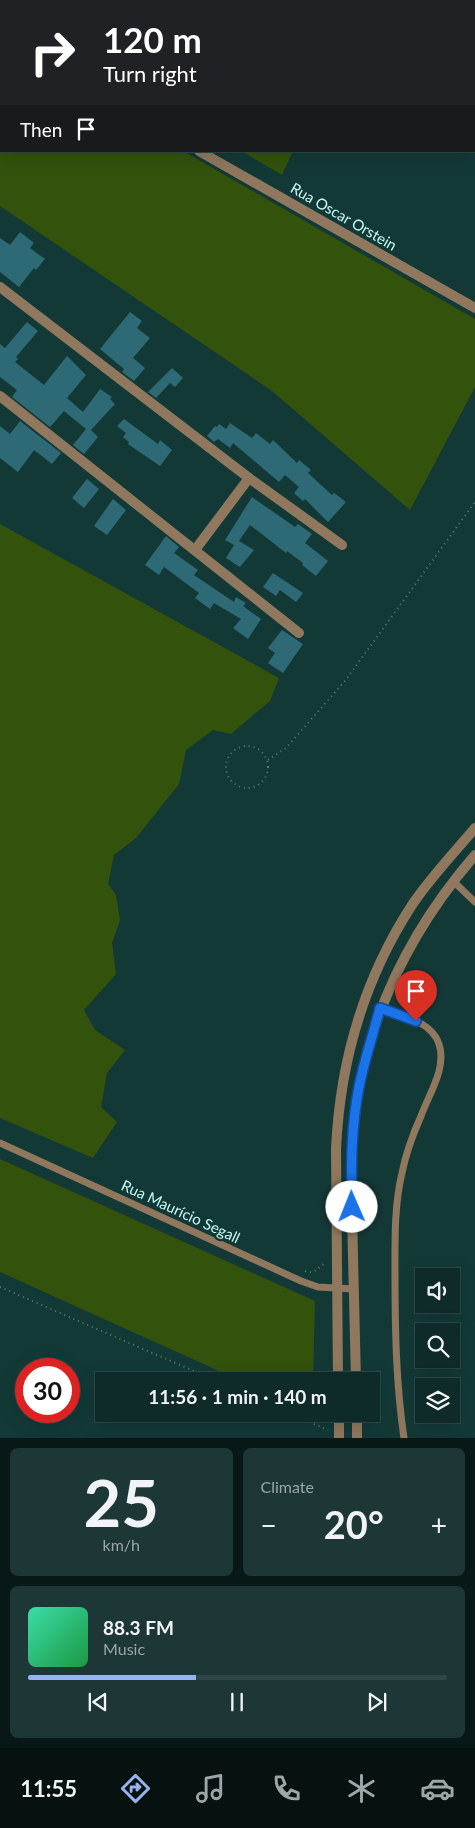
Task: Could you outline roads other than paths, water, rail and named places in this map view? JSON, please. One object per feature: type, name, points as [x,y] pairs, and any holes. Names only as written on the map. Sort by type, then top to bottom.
[{"type":"street","name":"Rua Oscar Orstein","points":[[201,152],[475,308]]},
{"type":"street","points":[[0,286],[249,478],[342,545]]},
{"type":"street","points":[[0,396],[299,633]]},
{"type":"street","points":[[195,550],[249,478]]},
{"type":"street","points":[[338,1372],[337,1119],[356,1022],[380,961],[413,903],[475,828]]},
{"type":"street","points":[[356,1372],[352,1133],[359,1086],[380,1008],[402,958],[453,880],[475,855]]},
{"type":"street","points":[[339,1422],[339,1436]]},
{"type":"street","points":[[357,1422],[357,1438]]},
{"type":"lane","points":[[453,880],[475,902]]},
{"type":"lane","points":[[380,1008],[426,1026],[439,1043],[442,1056],[435,1086],[410,1142],[401,1175],[395,1239],[395,1297],[399,1404],[404,1438]]},
{"type":"lane","name":"Rua Maurício Segall","points":[[0,1143],[301,1282],[337,1289],[354,1289]]}]
